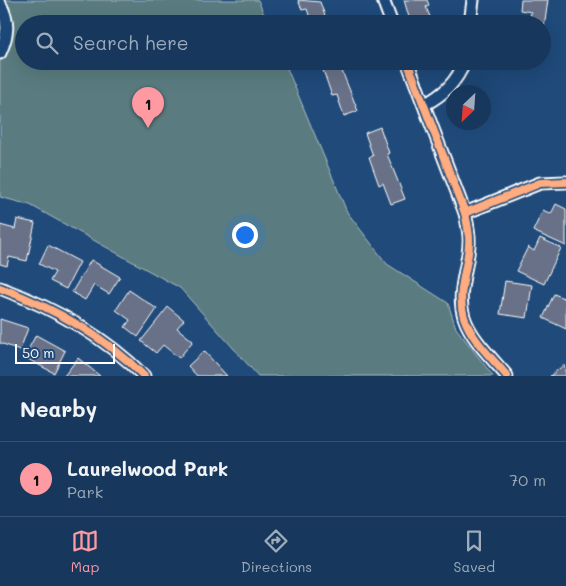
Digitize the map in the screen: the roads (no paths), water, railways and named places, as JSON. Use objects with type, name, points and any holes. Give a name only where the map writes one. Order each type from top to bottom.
[{"type":"street","points":[[383,0],[389,15]]},
{"type":"street","points":[[472,15],[474,0]]},
{"type":"street","points":[[0,4],[8,24],[6,38],[0,53]]},
{"type":"street","points":[[410,70],[465,213],[470,243],[461,293],[464,316],[480,344],[507,376]]},
{"type":"street","points":[[424,105],[451,87],[460,70]]},
{"type":"street","points":[[465,213],[540,183],[566,182]]},
{"type":"street","points":[[0,288],[42,304],[70,319],[111,347],[144,376]]},
{"type":"place","name":"Laurelwood Park","points":[[148,128]]}]
